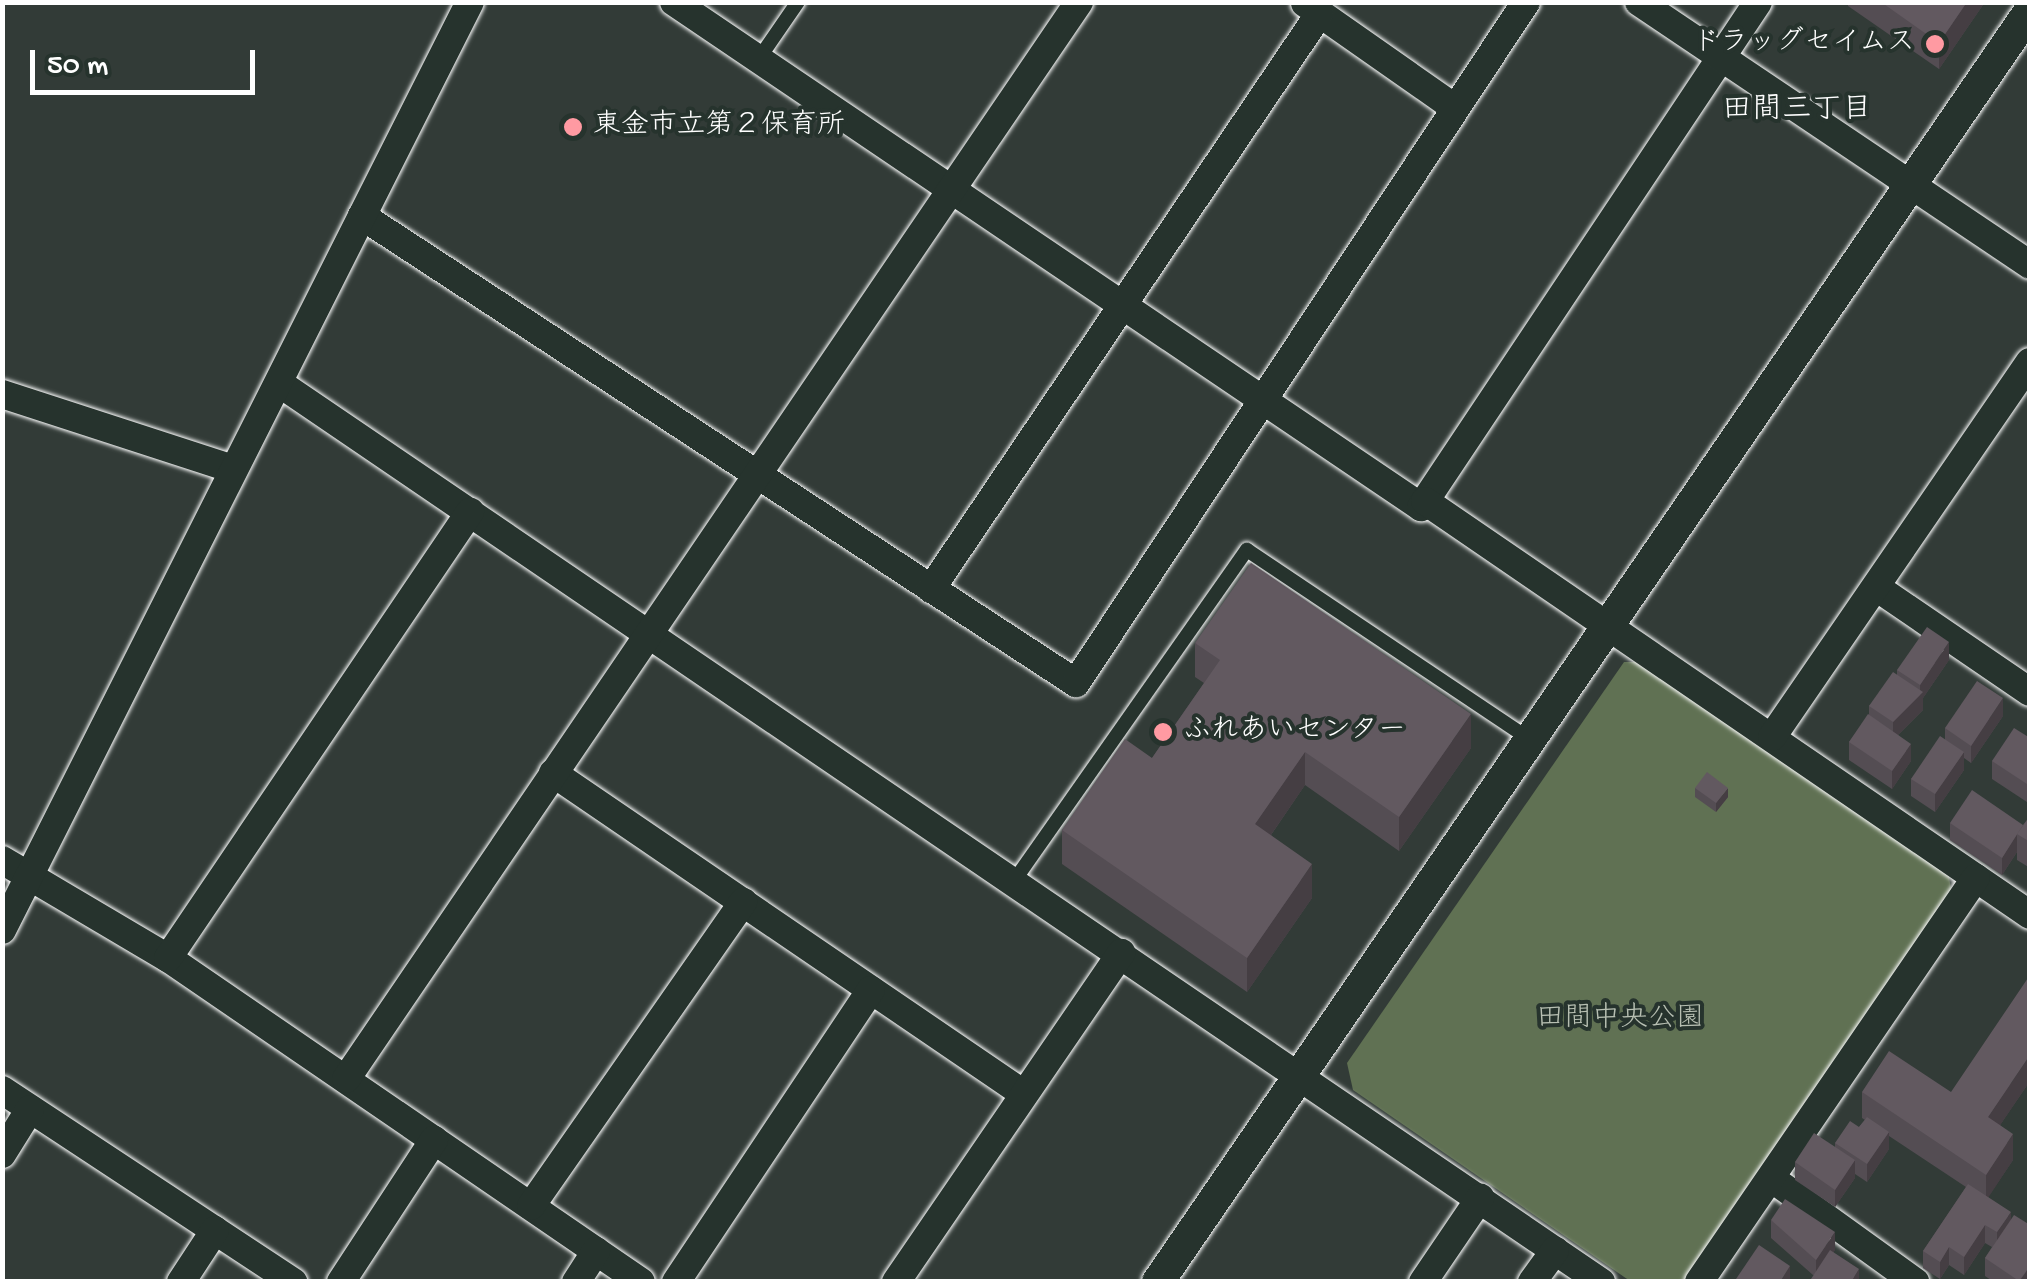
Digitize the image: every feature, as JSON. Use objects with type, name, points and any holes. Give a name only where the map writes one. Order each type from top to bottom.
[{"type":"street","points":[[2,930],[470,2]]},
{"type":"street","points":[[674,2],[1421,507],[1758,2]]},
{"type":"street","points":[[346,1080],[1079,2]]},
{"type":"street","points":[[362,216],[1076,683],[1526,2]]},
{"type":"street","points":[[1639,2],[2030,265]]},
{"type":"street","points":[[931,589],[1123,308],[1313,8],[1456,108]]},
{"type":"street","points":[[1158,1282],[2030,10]]},
{"type":"street","points":[[1772,737],[2030,362]]},
{"type":"street","points":[[278,383],[1300,1074],[1600,1282]]},
{"type":"street","points":[[2,394],[233,469]]},
{"type":"street","points":[[1425,501],[2030,915]]},
{"type":"street","points":[[168,958],[470,512]]},
{"type":"street","points":[[1876,587],[2030,692]]},
{"type":"street","points":[[553,773],[1024,1094]]},
{"type":"street","points":[[2,860],[168,958],[641,1282]]},
{"type":"street","points":[[1699,1282],[1976,878]]},
{"type":"street","points":[[530,1206],[743,902]]},
{"type":"street","points":[[896,1282],[1121,953]]},
{"type":"street","points":[[676,1282],[871,990]]},
{"type":"street","points":[[2,1090],[294,1282]]},
{"type":"street","points":[[2,1154],[30,1108]]},
{"type":"street","points":[[341,1282],[434,1140]]},
{"type":"street","points":[[1771,1178],[1916,1282]]},
{"type":"street","points":[[1423,1282],[1480,1198]]},
{"type":"street","points":[[181,1282],[216,1230]]},
{"type":"street","points":[[1532,1282],[1555,1250]]},
{"type":"street","points":[[576,1282],[596,1251]]},
{"type":"lane","points":[[760,57],[798,2]]},
{"type":"lane","points":[[1014,881],[1246,550],[1529,739]]},
{"type":"green space","name":"田間中央公園","points":[[1624,662],[1638,662],[1948,869],[1951,890],[1684,1281],[1630,1281],[1353,1090],[1347,1063]]},
{"type":"building","points":[[1881,2],[1967,2],[1939,43]]},
{"type":"building","points":[[1251,563],[1471,714],[1399,817],[1305,752],[1255,824],[1312,864],[1247,958],[1062,830],[1125,739],[1152,758],[1220,660],[1195,643]]},
{"type":"building","points":[[1927,627],[1949,642],[1920,685],[1897,670]]},
{"type":"building","points":[[1893,672],[1923,692],[1893,722],[1869,706]]},
{"type":"building","points":[[1977,681],[2003,698],[1971,746],[1945,728]]},
{"type":"building","points":[[1868,714],[1911,744],[1892,771],[1849,742]]},
{"type":"building","points":[[2014,728],[2030,738],[2030,786],[1992,761]]},
{"type":"building","points":[[1940,736],[1964,752],[1935,794],[1911,779]]},
{"type":"building","points":[[1707,772],[1728,788],[1716,803],[1695,788]]},
{"type":"building","points":[[1972,790],[2023,825],[2002,858],[1950,823]]},
{"type":"building","points":[[2030,816],[2030,842],[2017,834]]},
{"type":"building","points":[[2030,975],[2030,1055],[1988,1117],[2013,1134],[1986,1175],[1862,1092],[1889,1051],[1951,1092]]},
{"type":"building","points":[[1867,1117],[1889,1132],[1867,1164],[1835,1143],[1850,1121],[1859,1127]]},
{"type":"building","points":[[1814,1133],[1855,1160],[1835,1190],[1795,1162]]},
{"type":"building","points":[[1968,1184],[2011,1212],[1997,1232],[1985,1225],[1964,1257],[1949,1247],[1940,1262],[1923,1251]]},
{"type":"building","points":[[1785,1199],[1835,1232],[1816,1260],[1771,1220]]},
{"type":"building","points":[[2014,1215],[2030,1225],[2030,1266],[2019,1281],[1985,1258]]},
{"type":"building","points":[[1759,1245],[1790,1266],[1780,1282],[1736,1279]]},
{"type":"building","points":[[1830,1250],[1859,1269],[1851,1282],[1809,1282]]},
{"type":"place","name":"ドラッグセイムス","points":[[1935,44]]},
{"type":"place","name":"東金市立第２保育所","points":[[573,127]]},
{"type":"place","name":"ふれあいセンター","points":[[1163,732]]},
{"type":"district","name":"田間三丁目","points":[[1797,112]]}]
